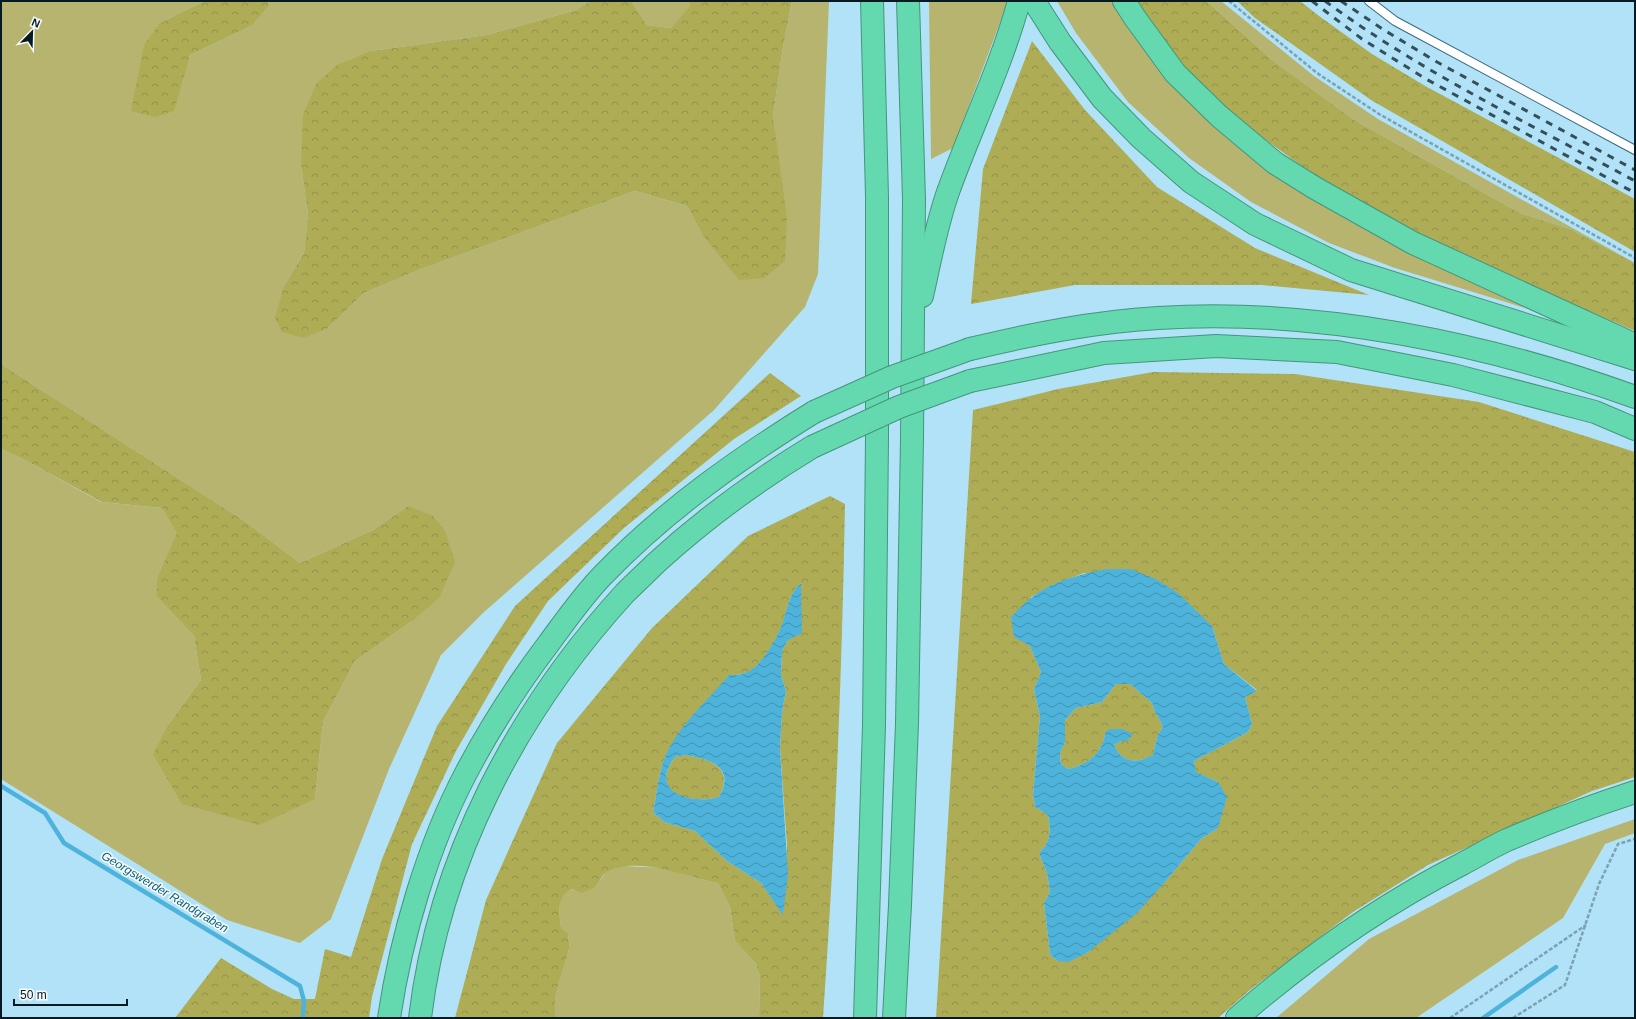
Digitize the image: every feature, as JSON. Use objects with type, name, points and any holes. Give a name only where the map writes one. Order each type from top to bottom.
[{"type":"highway","points":[[865,1018],[865,973],[874,725],[877,438],[877,197],[872,1]]},
{"type":"highway","points":[[894,1018],[907,723],[913,338],[914,199],[908,1]]},
{"type":"highway","points":[[913,338],[937,229],[948,193],[1008,38],[1019,1]]},
{"type":"highway","points":[[1034,1],[1060,42],[1102,98],[1141,138],[1192,182],[1255,224],[1351,270],[1635,359]]},
{"type":"highway","points":[[1124,1],[1175,73],[1219,116],[1274,163],[1315,188],[1413,243],[1635,345]]},
{"type":"highway","points":[[389,1018],[405,942],[418,893],[443,823],[465,774],[525,675],[558,630],[603,575],[658,522],[715,477],[764,442],[814,412],[892,377],[970,349],[1036,334],[1102,323],[1158,318],[1214,316],[1320,322],[1391,331],[1459,345],[1532,364],[1602,385],[1635,397]]},
{"type":"highway","points":[[420,1018],[434,942],[446,900],[468,836],[490,787],[511,747],[550,686],[580,646],[626,592],[679,542],[740,494],[775,469],[812,447],[899,407],[970,381],[1104,353],[1216,346],[1338,352],[1460,377],[1594,412],[1635,429]]},
{"type":"highway","points":[[1237,1018],[1277,983],[1360,922],[1431,879],[1506,841],[1598,804],[1635,792]]},
{"type":"highway","points":[[854,1018],[865,973]]},
{"type":"lane","points":[[1369,1],[1395,21],[1635,150]]},
{"type":"path","points":[[1229,1],[1317,73],[1379,114],[1635,258]]},
{"type":"path","points":[[1513,1018],[1566,986],[1599,884],[1618,844],[1635,839]]},
{"type":"path","points":[[1450,1018],[1586,925]]},
{"type":"shaded area","points":[[1,1],[204,1],[160,23],[184,73],[190,55],[253,25],[269,6],[268,1],[590,1],[576,10],[487,35],[371,51],[301,165],[308,215],[304,253],[284,286],[328,328],[364,293],[421,269],[635,191],[687,206],[702,234],[778,164],[773,116],[782,53],[792,1],[829,1],[818,274],[805,307],[714,410],[484,612],[441,655],[389,769],[331,919],[300,943],[227,920],[1,779],[1,449],[23,459],[101,502],[162,508],[178,533],[157,578],[157,597],[194,636],[201,680],[168,725],[315,799],[323,722],[355,661],[412,621],[408,506],[373,530],[300,563],[246,522],[1,364]]},
{"type":"shaded area","points":[[631,1],[689,1],[691,6],[671,28],[647,25]]},
{"type":"shaded area","points":[[929,1],[1008,1],[953,148],[931,159]]},
{"type":"shaded area","points":[[1057,1],[1115,1],[1215,122],[1571,322],[1395,268],[1329,243],[1251,202],[1189,158],[1128,102],[1076,33]]},
{"type":"shaded area","points":[[1207,1],[1221,1],[1314,76],[1378,119],[1635,263],[1570,229],[1520,213],[1356,121],[1272,60]]},
{"type":"shaded area","points":[[1635,819],[1635,833],[1605,844],[1563,918],[1416,1018],[1276,1018],[1369,939],[1518,860]]},
{"type":"shaded area","points":[[622,866],[663,869],[718,883],[730,907],[735,941],[756,964],[760,977],[759,1018],[556,1018],[555,1000],[569,947],[568,933],[561,927],[559,906],[561,899],[568,891],[596,886],[606,872]]},
{"type":"green space","points":[[204,1],[268,1],[269,6],[253,25],[190,55],[174,111],[155,117],[131,111],[144,45],[160,23]]},
{"type":"green space","points":[[590,1],[631,1],[647,25],[671,28],[690,6],[689,1],[792,1],[782,53],[773,116],[787,218],[785,261],[764,278],[739,280],[702,234],[687,206],[635,191],[421,269],[364,293],[328,328],[304,338],[282,332],[275,318],[284,286],[304,253],[308,215],[301,165],[303,115],[316,84],[337,65],[371,51],[487,35],[576,10]]},
{"type":"green space","points":[[1136,1],[1207,1],[1272,60],[1356,121],[1520,213],[1570,229],[1635,263],[1635,331],[1551,295],[1426,237],[1385,216],[1306,169],[1276,148],[1221,105],[1197,81],[1175,55],[1154,28]]},
{"type":"green space","points":[[1237,1],[1300,1],[1372,54],[1427,87],[1635,199],[1635,252],[1371,100],[1255,18]]},
{"type":"green space","points":[[1032,41],[1085,110],[1157,187],[1255,248],[1369,295],[1262,285],[1075,285],[971,304],[983,169]]},
{"type":"green space","points":[[1,364],[246,522],[300,563],[373,530],[408,506],[433,516],[445,531],[455,562],[439,598],[412,621],[355,661],[323,722],[315,799],[259,825],[182,804],[153,754],[168,725],[201,680],[194,636],[157,597],[157,578],[177,533],[162,508],[102,502],[23,459],[1,449]]},
{"type":"green space","points":[[1153,372],[1295,374],[1479,402],[1635,452],[1635,777],[1592,791],[1428,865],[1353,912],[1250,990],[1218,1018],[936,1018],[973,410],[1058,389]],"holes":[[[1084,573],[1212,626],[1224,664],[1257,690],[1245,697],[1252,724],[1248,732],[1194,761],[1195,772],[1218,782],[1218,828],[1201,839],[1165,882],[1087,953],[1057,961],[1050,954],[1044,903],[1050,892],[1047,873],[1039,853],[1048,841],[1050,832],[1049,821],[1048,815],[1035,807],[1033,794],[1040,717],[1034,689],[1041,672],[1030,646],[1031,597],[1053,585]]]},
{"type":"green space","points":[[770,373],[801,396],[734,439],[624,528],[548,601],[506,664],[456,751],[412,844],[372,997],[369,1018],[175,1018],[221,958],[272,989],[294,999],[315,999],[325,949],[351,957],[382,859],[437,726],[515,606]]},
{"type":"green space","points":[[830,496],[845,504],[837,761],[823,1018],[759,1018],[760,977],[756,964],[735,941],[730,907],[718,883],[647,866],[633,866],[620,867],[607,872],[594,887],[582,893],[573,889],[564,895],[561,900],[559,910],[561,927],[568,933],[569,947],[555,1000],[556,1018],[455,1018],[486,900],[557,743],[652,628],[748,536]],"holes":[[[801,583],[788,640],[782,651],[781,675],[786,691],[782,712],[780,748],[787,846],[783,914],[761,883],[727,861],[695,831],[664,822],[653,812],[660,773],[665,757],[729,675],[745,673],[751,670],[763,658],[774,642],[782,625],[792,595]]]},
{"type":"green space","points":[[1116,684],[1130,684],[1152,703],[1163,726],[1157,737],[1153,755],[1141,760],[1130,760],[1121,755],[1114,745],[1121,741],[1105,733],[1101,746],[1093,757],[1082,764],[1068,769],[1061,764],[1060,753],[1065,742],[1065,720],[1076,708],[1102,702]]},
{"type":"green space","points":[[685,755],[711,762],[722,772],[724,778],[723,787],[719,797],[696,799],[676,794],[669,788],[666,780],[668,769],[675,757]]},
{"type":"water","points":[[1107,569],[1130,569],[1156,579],[1178,593],[1212,626],[1224,664],[1257,691],[1245,697],[1252,724],[1248,732],[1194,761],[1196,772],[1218,782],[1227,797],[1218,828],[1201,839],[1137,913],[1087,953],[1068,962],[1057,961],[1050,954],[1044,903],[1050,892],[1047,873],[1039,853],[1046,845],[1050,826],[1048,815],[1035,807],[1033,794],[1040,717],[1034,689],[1041,672],[1030,646],[1014,637],[1011,617],[1028,600],[1048,587],[1067,579]],"holes":[[[1116,684],[1130,684],[1152,703],[1163,726],[1157,737],[1153,755],[1136,761],[1130,760],[1121,755],[1114,745],[1121,741],[1127,741],[1133,734],[1122,729],[1110,729],[1105,733],[1104,740],[1097,752],[1088,761],[1068,769],[1061,764],[1060,753],[1065,742],[1065,720],[1076,708],[1102,702]]]},
{"type":"water","points":[[801,583],[802,633],[788,640],[782,651],[781,675],[786,691],[782,712],[780,748],[788,875],[783,915],[761,883],[727,861],[695,831],[664,822],[653,812],[659,778],[665,757],[677,735],[729,675],[739,675],[751,670],[763,658],[769,650],[782,625],[790,599]],"holes":[[[685,755],[711,762],[718,766],[722,772],[724,778],[723,787],[719,797],[708,799],[685,797],[676,793],[669,787],[666,779],[668,769],[675,757]]]},
{"type":"waterway","name":"Georgswerder Randgraben","points":[[1,786],[45,813],[64,843],[300,986],[304,1001],[303,1018]]},
{"type":"waterway","points":[[1483,1018],[1556,967]]},
{"type":"railway","points":[[1312,1],[1362,39],[1426,79],[1635,193]]},
{"type":"railway","points":[[1325,1],[1399,51],[1438,74],[1516,118],[1635,181]]},
{"type":"railway","points":[[1341,1],[1384,30],[1437,62],[1635,170]]}]
